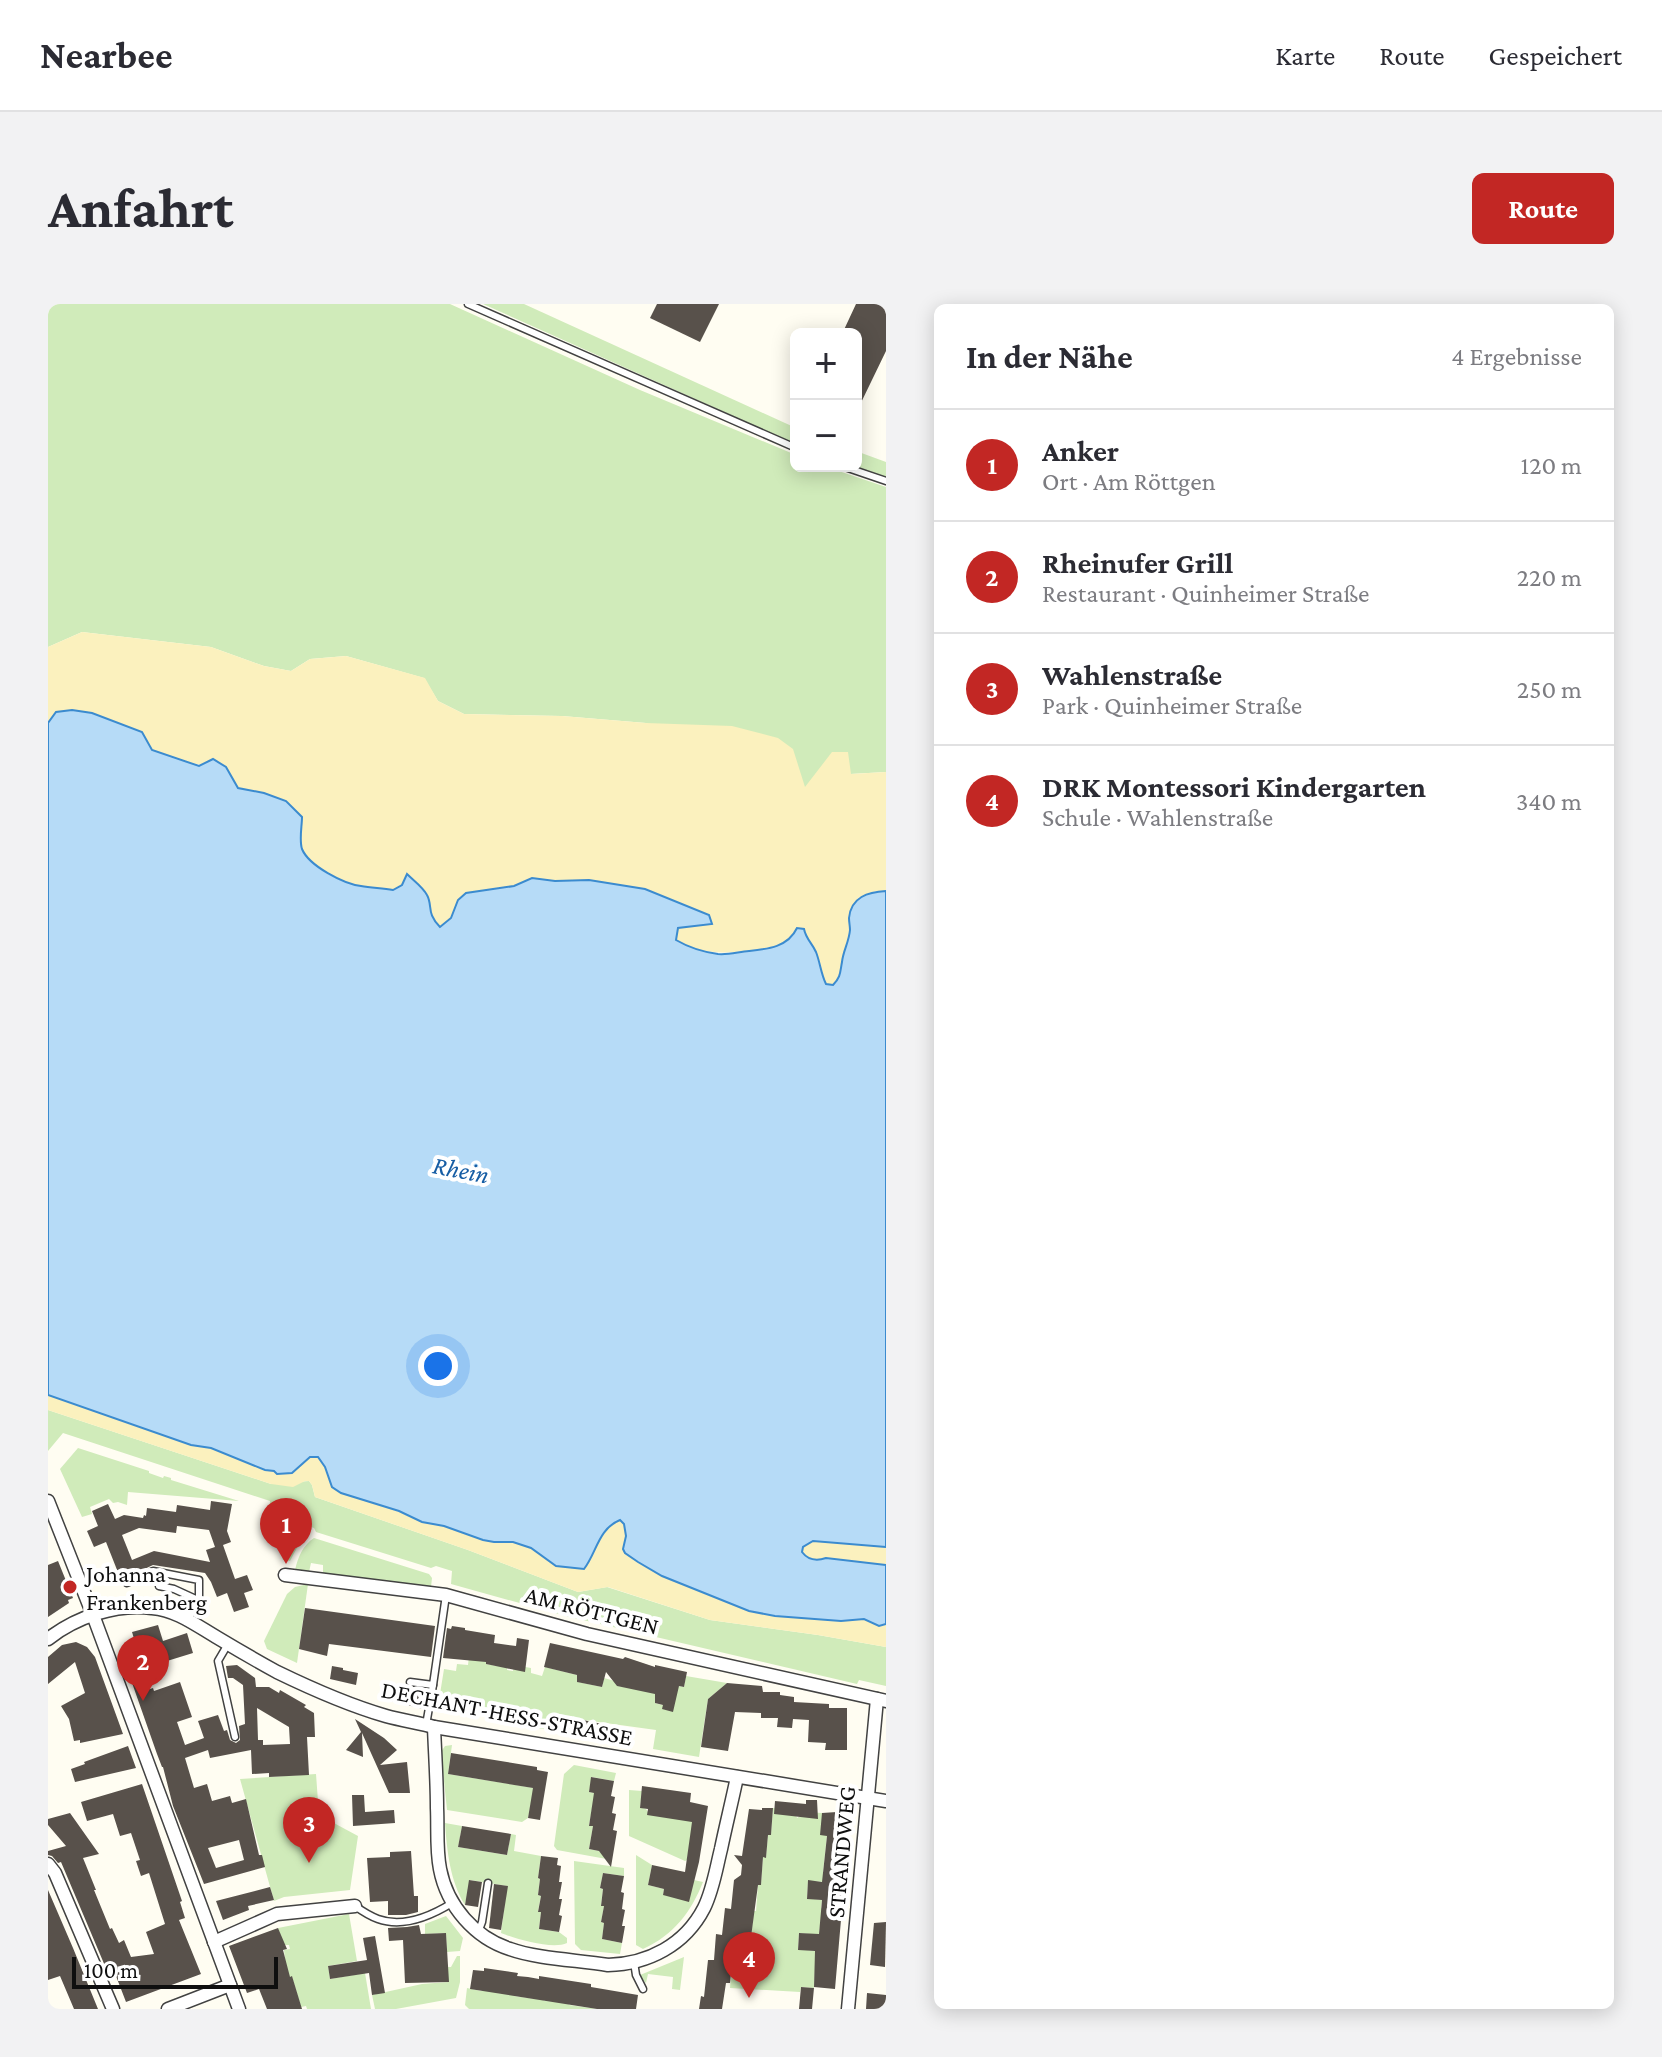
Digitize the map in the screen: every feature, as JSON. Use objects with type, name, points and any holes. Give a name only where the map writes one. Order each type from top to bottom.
[{"type":"street","points":[[48,1501],[239,2009]]},
{"type":"street","name":"AM RÖTTGEN","points":[[285,1575],[446,1595],[587,1634],[881,1700]]},
{"type":"street","name":"DECHANT-HESS-STRASSE","points":[[48,1639],[71,1624],[93,1615],[117,1609],[152,1607],[188,1620],[271,1668],[339,1700],[385,1716],[886,1801]]},
{"type":"street","name":"STRANDWEG","points":[[848,2009],[868,1798],[881,1700]]},
{"type":"street","points":[[430,1726],[440,1869],[444,1886],[452,1903],[478,1932],[500,1945],[521,1952],[608,1965],[634,1962],[661,1952],[681,1938],[704,1907],[737,1777]]},
{"type":"street","points":[[48,1864],[55,1873],[113,2009]]},
{"type":"street","points":[[214,1942],[277,1914],[355,1906]]},
{"type":"street","points":[[168,2009],[230,1985]]},
{"type":"lane","points":[[468,304],[790,445]]},
{"type":"lane","points":[[860,472],[886,481]]},
{"type":"lane","points":[[127,1583],[153,1571],[199,1580],[198,1600],[188,1620]]},
{"type":"lane","points":[[159,1586],[198,1600]]},
{"type":"lane","points":[[430,1726],[446,1595]]},
{"type":"lane","points":[[228,1644],[218,1661],[235,1737]]},
{"type":"lane","points":[[410,1682],[433,1685]]},
{"type":"lane","points":[[478,1932],[488,1883]]},
{"type":"lane","points":[[355,1906],[387,1922],[420,1920],[452,1903]]},
{"type":"lane","points":[[634,1962],[643,1989]]},
{"type":"green space","points":[[48,304],[450,304],[640,390],[790,452],[790,472],[842,472],[886,487],[886,772],[850,774],[805,788],[646,723],[562,716],[464,714],[438,701],[424,678],[346,656],[310,659],[291,671],[264,666],[211,647],[82,632],[48,647]]},
{"type":"green space","points":[[483,304],[524,304],[790,425],[790,441]]},
{"type":"green space","points":[[862,453],[886,462],[886,477],[862,469]]},
{"type":"green space","points":[[48,1410],[271,1484],[309,1481],[315,1497],[578,1592],[607,1587],[710,1620],[886,1647],[886,1686],[859,1680],[857,1684],[566,1616],[451,1584],[452,1571],[436,1566],[431,1568],[316,1532],[314,1528],[269,1513],[270,1501],[63,1433],[48,1451]]},
{"type":"green space","points":[[78,1448],[239,1501],[128,1492],[127,1505],[113,1503],[109,1499],[90,1507],[92,1514],[82,1517],[60,1469]]},
{"type":"green space","points":[[277,1526],[295,1532],[299,1544],[290,1561],[283,1560],[275,1529]]},
{"type":"green space","points":[[314,1538],[429,1574],[431,1587],[323,1574],[323,1565],[311,1563],[309,1572],[295,1570],[302,1552]]},
{"type":"green space","points":[[308,1584],[297,1663],[267,1649],[264,1641],[287,1594],[295,1587]]},
{"type":"green space","points":[[469,1656],[497,1666],[508,1656],[507,1670],[513,1671],[514,1665],[531,1668],[531,1673],[542,1676],[545,1667],[577,1675],[578,1682],[602,1687],[604,1678],[615,1681],[618,1686],[655,1691],[655,1703],[662,1705],[679,1686],[684,1687],[686,1676],[727,1683],[708,1699],[699,1757],[653,1749],[656,1730],[584,1720],[581,1735],[498,1722],[500,1710],[462,1704],[440,1694],[444,1669],[456,1671],[457,1664],[468,1665]]},
{"type":"green space","points":[[452,1745],[448,1774],[534,1788],[528,1818],[522,1822],[447,1810],[441,1752],[445,1746]]},
{"type":"green space","points":[[574,1765],[616,1773],[614,1781],[592,1777],[589,1792],[595,1793],[589,1825],[593,1826],[589,1849],[599,1851],[612,1860],[557,1850],[554,1846],[564,1774]]},
{"type":"green space","points":[[316,1774],[319,1815],[358,1836],[350,1890],[284,1897],[274,1901],[240,1779]]},
{"type":"green space","points":[[629,1790],[642,1791],[640,1807],[648,1812],[696,1804],[687,1860],[629,1836]]},
{"type":"green space","points":[[773,1808],[784,1809],[797,1818],[806,1812],[822,1813],[827,1836],[823,1872],[825,1882],[808,1881],[807,1898],[822,1900],[822,1926],[819,1935],[799,1933],[798,1949],[816,1951],[814,1988],[801,1987],[800,1992],[730,1988],[732,1962],[739,1962],[741,1936],[751,1936],[753,1917],[750,1911],[756,1911]]},
{"type":"green space","points":[[445,1823],[462,1826],[458,1847],[507,1855],[511,1834],[516,1835],[514,1851],[541,1856],[539,1929],[559,1932],[567,1938],[567,1943],[544,1944],[501,1933],[507,1886],[470,1880],[465,1905],[453,1876]]},
{"type":"green space","points":[[636,1855],[652,1865],[648,1885],[664,1889],[663,1895],[694,1880],[703,1882],[680,1922],[664,1937],[643,1949],[636,1945]]},
{"type":"green space","points":[[574,1861],[624,1868],[624,1876],[603,1873],[600,1888],[603,1889],[601,1905],[604,1906],[602,1939],[622,1943],[620,1954],[581,1950],[575,1944]]},
{"type":"green space","points":[[349,1914],[357,1961],[328,1966],[330,1979],[365,1973],[371,2009],[301,2007],[292,1977],[275,1982],[278,1960],[285,1959],[284,1950],[290,1949],[289,1945],[284,1945],[278,1928]]},
{"type":"green space","points":[[446,1916],[463,1938],[460,1951],[447,1952],[446,1933],[425,1934],[425,1924]]},
{"type":"green space","points":[[460,1956],[460,1982],[456,1998],[396,2009],[375,2009],[372,1995],[422,1984],[448,1982],[448,1967]]},
{"type":"green space","points":[[684,1957],[680,1990],[672,1989],[673,1977],[648,1974],[646,1983],[640,1975]]},
{"type":"green space","points":[[467,1988],[598,2009],[469,2009],[465,2005]]},
{"type":"sand","points":[[82,632],[211,647],[264,666],[291,671],[310,659],[346,656],[425,678],[438,701],[464,714],[732,726],[778,738],[793,749],[805,787],[832,752],[848,752],[851,774],[886,772],[886,891],[876,891],[858,898],[849,916],[850,929],[841,975],[834,985],[826,984],[805,937],[794,935],[776,945],[745,951],[701,950],[676,940],[678,928],[711,924],[709,915],[589,880],[532,878],[500,888],[440,927],[431,914],[427,895],[407,875],[402,885],[393,890],[354,885],[319,868],[302,849],[301,817],[286,801],[238,788],[226,767],[188,763],[152,750],[142,732],[57,712],[48,723],[48,647]]},
{"type":"sand","points":[[48,1395],[191,1445],[211,1448],[265,1470],[292,1473],[310,1457],[318,1457],[332,1487],[422,1522],[483,1540],[513,1542],[531,1548],[556,1566],[584,1569],[602,1535],[620,1520],[624,1523],[626,1536],[625,1553],[662,1576],[749,1611],[775,1616],[864,1619],[883,1626],[886,1624],[886,1647],[710,1620],[608,1587],[578,1592],[315,1497],[309,1481],[293,1487],[271,1484],[48,1410]]},
{"type":"sand","points":[[813,1541],[886,1547],[886,1565],[826,1558],[813,1560],[802,1552],[803,1547]]},
{"type":"water","name":"Rhein","points":[[72,710],[92,713],[142,732],[152,750],[199,766],[213,759],[226,767],[238,788],[286,801],[302,817],[302,849],[319,868],[354,885],[393,890],[402,885],[407,874],[425,892],[431,914],[440,927],[451,918],[458,900],[466,893],[514,886],[532,878],[589,880],[645,889],[709,915],[712,924],[678,928],[676,940],[707,952],[726,954],[770,948],[783,943],[797,928],[804,929],[816,952],[826,984],[833,985],[840,974],[853,905],[867,894],[886,891],[886,1547],[813,1541],[803,1547],[802,1552],[813,1559],[886,1565],[886,1624],[879,1626],[864,1619],[841,1621],[749,1611],[662,1576],[625,1553],[626,1536],[620,1520],[602,1535],[584,1569],[556,1566],[531,1548],[513,1542],[483,1540],[341,1493],[332,1487],[318,1457],[310,1457],[292,1473],[277,1474],[211,1448],[191,1445],[48,1395],[48,723],[56,712]]},
{"type":"building","points":[[657,304],[719,304],[700,342],[650,318]]},
{"type":"building","points":[[856,304],[886,304],[886,351],[862,401],[862,328],[845,328]]},
{"type":"building","points":[[211,1501],[232,1504],[227,1531],[231,1542],[223,1545],[235,1579],[247,1575],[253,1590],[244,1593],[249,1607],[234,1612],[227,1593],[217,1597],[205,1573],[153,1565],[121,1580],[106,1542],[94,1547],[87,1531],[98,1526],[92,1511],[108,1504],[115,1519],[124,1515],[143,1518],[147,1508],[176,1512],[177,1505],[210,1510]],"holes":[[[177,1526],[209,1530],[215,1547],[206,1550],[210,1562],[154,1551],[132,1560],[122,1535],[139,1528],[176,1533]]]},
{"type":"building","points":[[58,1561],[73,1598],[48,1617],[48,1565]]},
{"type":"building","points":[[305,1608],[435,1626],[431,1657],[329,1644],[327,1656],[299,1649]]},
{"type":"building","points":[[158,1625],[163,1641],[187,1633],[193,1653],[145,1665],[144,1668],[150,1689],[154,1691],[180,1682],[192,1717],[177,1722],[185,1745],[204,1738],[198,1721],[218,1715],[230,1740],[236,1743],[240,1740],[239,1726],[245,1724],[243,1685],[228,1678],[226,1666],[237,1665],[255,1678],[256,1687],[269,1687],[279,1693],[280,1690],[314,1713],[315,1737],[307,1737],[309,1775],[269,1777],[269,1773],[252,1774],[251,1750],[210,1758],[208,1750],[185,1758],[194,1788],[207,1784],[212,1801],[230,1796],[232,1803],[246,1799],[259,1855],[262,1855],[265,1867],[204,1884],[173,1806],[163,1767],[124,1660],[139,1655],[132,1632]],"holes":[[[257,1708],[289,1727],[290,1744],[263,1745],[263,1740],[258,1740]],[[239,1840],[244,1860],[216,1868],[208,1848]]]},
{"type":"building","points":[[452,1626],[495,1635],[494,1643],[516,1646],[517,1638],[529,1640],[525,1672],[486,1662],[443,1658],[447,1628],[451,1629]]},
{"type":"building","points":[[76,1642],[87,1647],[95,1657],[123,1734],[80,1743],[80,1740],[74,1741],[69,1719],[61,1706],[85,1693],[75,1662],[48,1684],[48,1657],[62,1645]]},
{"type":"building","points":[[550,1643],[687,1672],[684,1687],[679,1686],[673,1712],[655,1703],[655,1694],[617,1686],[606,1672],[602,1687],[577,1682],[577,1675],[544,1667]]},
{"type":"building","points":[[332,1666],[358,1673],[356,1685],[330,1679]]},
{"type":"building","points":[[727,1683],[762,1686],[763,1692],[780,1692],[780,1695],[794,1697],[794,1702],[847,1708],[847,1750],[825,1750],[826,1743],[808,1742],[809,1720],[793,1719],[792,1728],[777,1727],[778,1718],[761,1718],[761,1713],[735,1712],[728,1751],[701,1747],[708,1699]]},
{"type":"building","points":[[382,1685],[425,1694],[423,1709],[380,1698]]},
{"type":"building","points":[[440,1694],[463,1698],[460,1715],[435,1711]]},
{"type":"building","points":[[355,1719],[397,1750],[380,1765],[407,1762],[410,1793],[389,1793],[362,1733],[363,1757],[346,1750],[361,1732]]},
{"type":"building","points":[[583,1720],[626,1729],[623,1743],[581,1734]]},
{"type":"building","points":[[128,1746],[136,1768],[75,1782],[71,1769]]},
{"type":"building","points":[[451,1753],[537,1767],[537,1770],[548,1772],[540,1820],[528,1818],[533,1788],[448,1774]]},
{"type":"building","points":[[591,1777],[614,1781],[611,1796],[615,1797],[612,1813],[616,1814],[613,1830],[617,1831],[611,1867],[599,1851],[589,1849],[594,1793],[589,1792]]},
{"type":"building","points":[[142,1784],[182,1901],[185,1918],[179,1920],[201,1974],[126,2002],[111,1963],[105,1966],[61,1862],[48,1855],[48,1851],[66,1846],[48,1825],[48,1819],[70,1813],[99,1854],[83,1858],[110,1929],[119,1943],[124,1940],[131,1957],[154,1954],[146,1932],[165,1924],[149,1873],[141,1876],[136,1861],[140,1860],[131,1833],[120,1836],[113,1814],[87,1821],[81,1802]]},
{"type":"building","points":[[642,1786],[691,1793],[690,1802],[708,1806],[689,1902],[663,1895],[664,1889],[648,1885],[652,1865],[685,1872],[692,1822],[647,1815],[648,1809],[640,1808]]},
{"type":"building","points":[[352,1795],[364,1795],[365,1812],[394,1810],[395,1823],[353,1826]]},
{"type":"building","points":[[806,1800],[817,1800],[818,1819],[774,1814],[775,1801],[806,1804]]},
{"type":"building","points":[[773,1808],[771,1835],[768,1835],[766,1858],[763,1857],[751,1937],[741,1936],[739,1963],[732,1962],[730,1983],[726,1983],[722,2009],[699,2009],[701,1996],[704,1997],[708,1960],[714,1960],[716,1934],[722,1935],[725,1908],[731,1909],[734,1880],[741,1875],[742,1865],[734,1855],[742,1856],[749,1809]]},
{"type":"building","points":[[837,1812],[837,1815],[850,1816],[835,1989],[814,1987],[815,1951],[798,1950],[799,1933],[819,1934],[822,1900],[807,1899],[808,1880],[822,1882],[827,1836],[820,1835],[822,1813]]},
{"type":"building","points":[[462,1826],[511,1834],[507,1855],[458,1847]]},
{"type":"building","points":[[411,1851],[418,1912],[388,1915],[388,1901],[370,1902],[367,1858],[390,1857],[390,1852]]},
{"type":"building","points":[[541,1856],[558,1858],[557,1865],[561,1866],[559,1915],[562,1916],[559,1932],[539,1929]]},
{"type":"building","points":[[603,1873],[624,1876],[621,1892],[624,1893],[622,1909],[625,1910],[622,1943],[602,1939],[604,1906],[601,1906],[603,1889],[600,1888]]},
{"type":"building","points":[[469,1880],[482,1882],[478,1907],[465,1905]]},
{"type":"building","points":[[494,1884],[508,1886],[501,1930],[489,1928]]},
{"type":"building","points":[[270,1887],[274,1900],[248,1906],[249,1910],[223,1920],[216,1901]]},
{"type":"building","points":[[48,1890],[98,2009],[74,2009],[60,1976],[48,1980]]},
{"type":"building","points":[[886,1922],[885,1967],[870,1965],[874,1923]]},
{"type":"building","points":[[419,1925],[421,1934],[446,1933],[449,1982],[405,1983],[403,1940],[389,1941],[388,1928]]},
{"type":"building","points":[[278,1928],[287,1949],[283,1950],[302,2009],[267,2009],[259,1989],[247,1993],[229,1946]]},
{"type":"building","points":[[375,1936],[385,1993],[372,1995],[369,1973],[330,1979],[328,1966],[367,1960],[363,1938]]},
{"type":"building","points":[[484,1968],[518,1973],[517,1976],[591,1984],[591,1987],[638,1995],[636,2009],[597,2009],[470,1989],[473,1970],[484,1971]]},
{"type":"building","points":[[801,1987],[814,1988],[812,2009],[799,2009]]},
{"type":"building","points":[[867,1993],[886,1995],[886,2007],[866,2009]]},
{"type":"place","name":"Anker","points":[[286,1564]]},
{"type":"place","name":"Johanna Frankenberg","points":[[70,1587]]},
{"type":"place","name":"Rheinufer Grill","points":[[143,1701]]},
{"type":"place","name":"Wahlenstraße","points":[[309,1863]]},
{"type":"place","name":"DRK Montessori Kindergarten","points":[[749,1998]]}]
